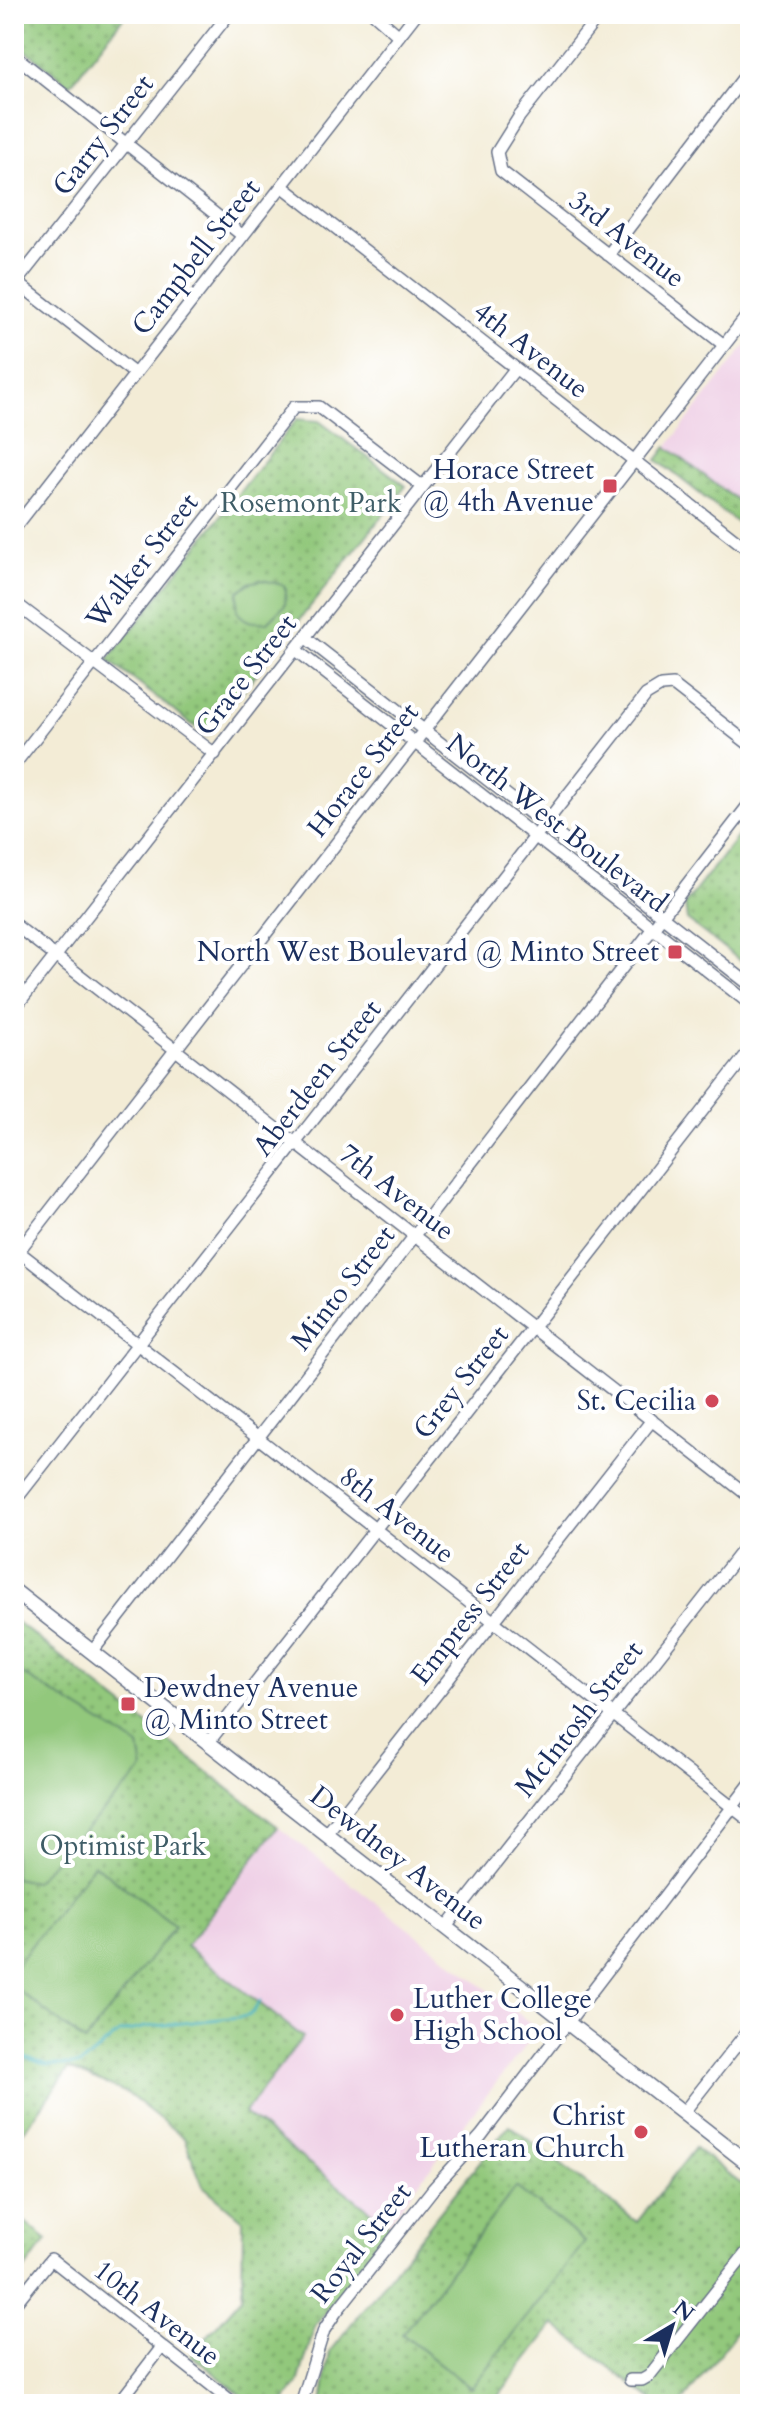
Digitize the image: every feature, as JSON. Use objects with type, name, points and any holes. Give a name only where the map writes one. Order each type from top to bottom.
[{"type":"main road","name":"Dewdney Avenue","points":[[14,1591],[750,2165]]},
{"type":"street","name":"Garry Street","points":[[15,282],[229,14]]},
{"type":"street","points":[[374,14],[399,36]]},
{"type":"street","name":"Campbell Street","points":[[14,529],[416,14]]},
{"type":"street","name":"3rd Avenue","points":[[600,14],[519,117],[497,152],[501,171],[724,345]]},
{"type":"street","points":[[14,55],[243,236]]},
{"type":"street","points":[[608,255],[750,69]]},
{"type":"street","name":"4th Avenue","points":[[282,186],[750,551]]},
{"type":"street","points":[[15,282],[135,374]]},
{"type":"street","name":"Horace Street","points":[[16,1252],[750,312]]},
{"type":"street","name":"Grace Street","points":[[14,1009],[515,369]]},
{"type":"street","name":"Walker Street","points":[[14,765],[294,407],[319,407],[422,486]]},
{"type":"street","points":[[14,602],[215,754]]},
{"type":"street","name":"North West Boulevard","points":[[306,638],[750,985]]},
{"type":"street","name":"North West Boulevard","points":[[296,650],[750,1004]]},
{"type":"street","name":"Aberdeen Street","points":[[14,1502],[646,695],[661,686],[673,685],[750,745]]},
{"type":"street","name":"Minto Street","points":[[92,1652],[750,803]]},
{"type":"street","name":"7th Avenue","points":[[14,924],[750,1497]]},
{"type":"street","name":"Grey Street","points":[[208,1743],[750,1050]]},
{"type":"street","name":"8th Avenue","points":[[16,1252],[140,1345],[750,1821]]},
{"type":"street","name":"Empress Street","points":[[326,1835],[652,1420]]},
{"type":"street","name":"McIntosh Street","points":[[445,1928],[750,1540]]},
{"type":"street","name":"Royal Street","points":[[301,2404],[324,2330],[330,2321],[433,2189],[481,2136],[750,1784]]},
{"type":"street","points":[[683,2113],[750,2028]]},
{"type":"street","points":[[630,2380],[642,2380],[649,2376],[750,2248]]},
{"type":"street","name":"10th Avenue","points":[[14,2305],[51,2259],[235,2404]]},
{"type":"street","points":[[118,2404],[162,2347]]},
{"type":"shaded area","points":[[750,340],[750,497],[743,506],[667,447]]},
{"type":"shaded area","name":"Luther College High School","points":[[278,1827],[538,2029],[387,2224],[244,2113],[186,1946]]},
{"type":"green space","points":[[14,14],[126,14],[70,85],[14,41]]},
{"type":"green space","name":"Rosemont Park","points":[[297,419],[319,421],[406,486],[207,736],[108,660]]},
{"type":"green space","points":[[667,447],[743,505],[750,497],[750,533],[657,460]]},
{"type":"green space","points":[[262,580],[283,585],[286,590],[285,605],[268,622],[250,621],[237,611],[238,592],[249,583]]},
{"type":"green space","points":[[750,821],[750,968],[687,920],[685,904]]},
{"type":"green space","name":"Optimist Park","points":[[14,1620],[278,1827],[186,1946],[303,2037],[244,2113],[390,2226],[315,2326],[298,2383],[283,2404],[253,2404],[191,2355],[242,2297],[243,2220],[203,2186],[184,2138],[127,2093],[69,2069],[14,2144]]},
{"type":"green space","points":[[14,1669],[139,1746],[143,1770],[34,1882],[14,1878]]},
{"type":"green space","points":[[94,1864],[175,1926],[85,2042],[14,1987],[14,1968]]},
{"type":"green space","points":[[509,2125],[637,2222],[695,2148],[750,2191],[750,2314],[681,2404],[657,2404],[554,2324],[492,2404],[322,2404],[330,2351]]},
{"type":"green space","points":[[516,2187],[585,2242],[471,2388],[402,2334]]},
{"type":"green space","points":[[14,2213],[47,2240],[14,2284]]},
{"type":"waterway","points":[[14,2053],[47,2065],[80,2065],[119,2033],[146,2027],[248,2016],[260,2001]]},
{"type":"place","name":"Horace Street @ 4th Avenue","points":[[610,486]]},
{"type":"place","name":"North West Boulevard @ Minto Street","points":[[675,952]]},
{"type":"place","name":"St. Cecilia","points":[[712,1401]]},
{"type":"place","name":"Dewdney Avenue @ Minto Street","points":[[128,1704]]},
{"type":"place","name":"Luther College High School","points":[[397,2015]]},
{"type":"place","name":"Christ Lutheran Church","points":[[641,2132]]}]
